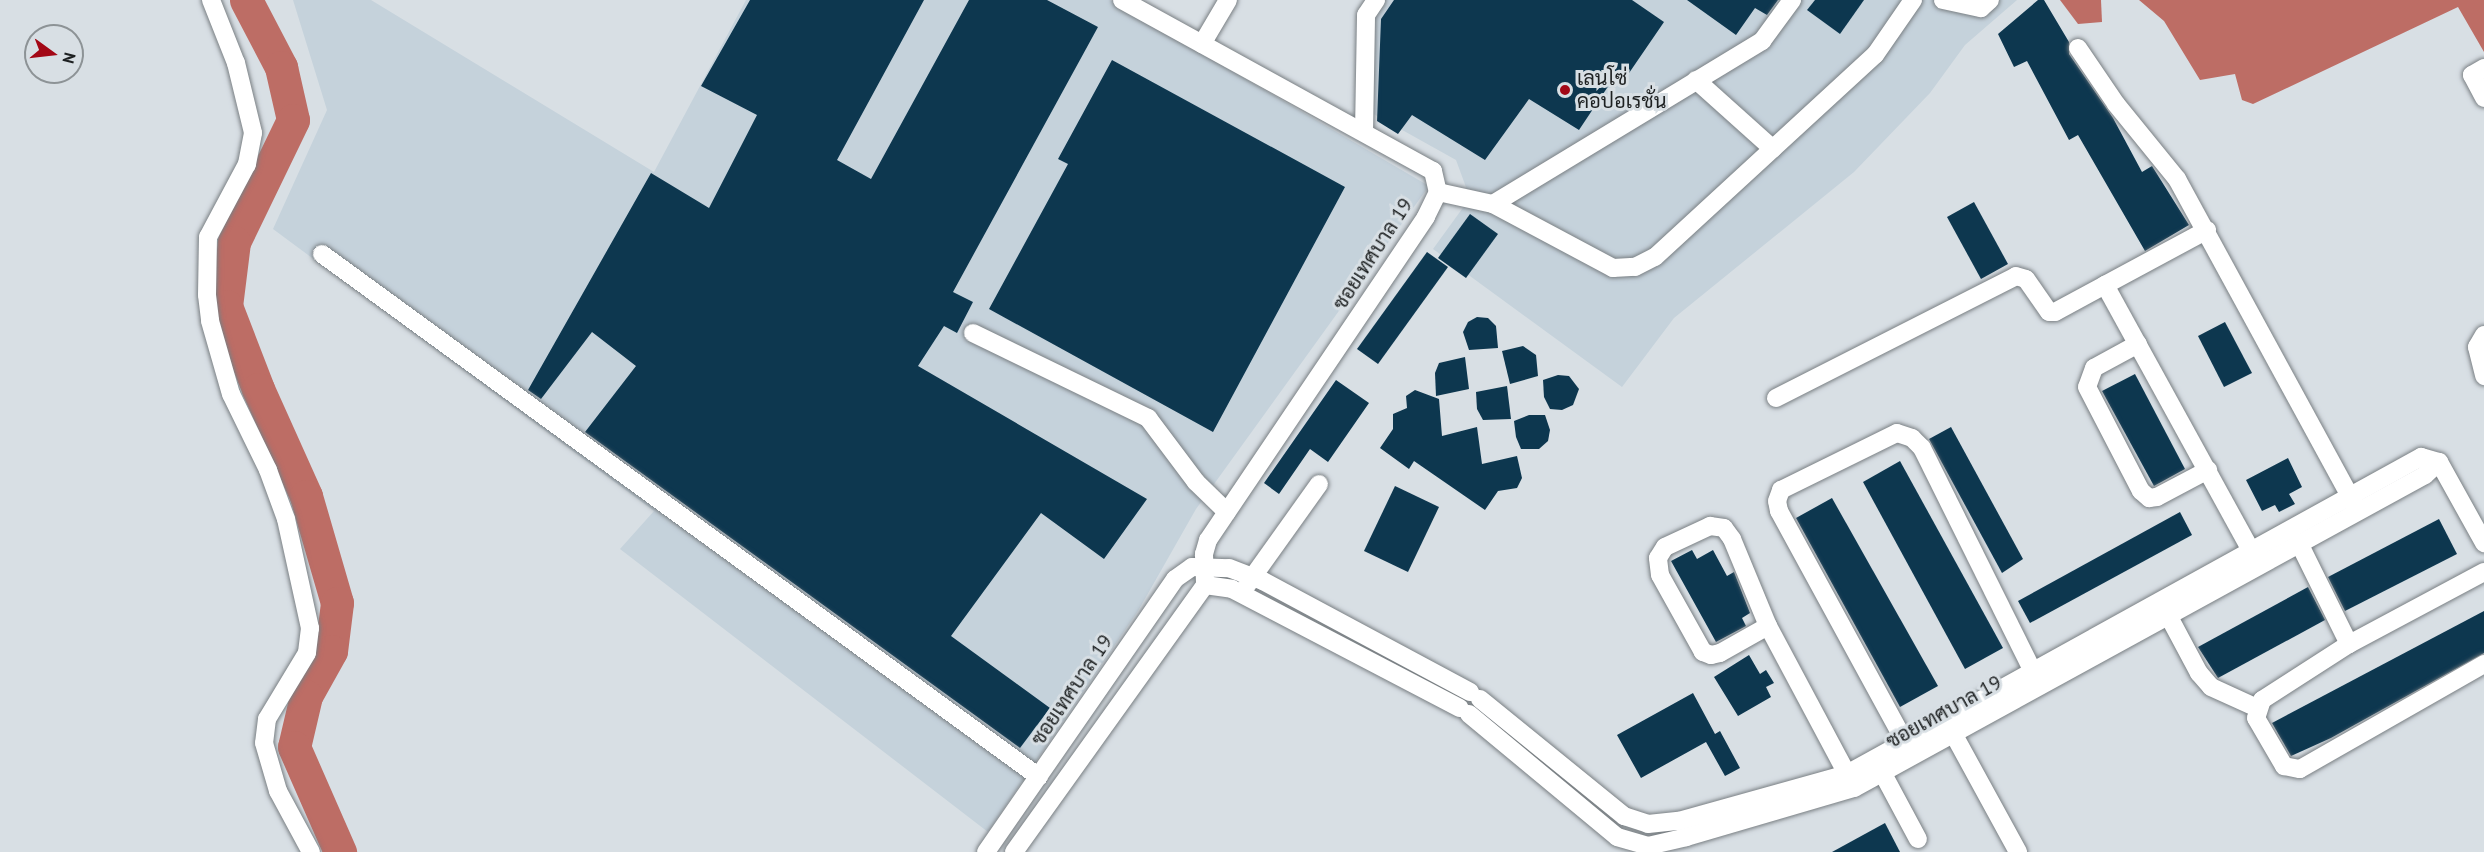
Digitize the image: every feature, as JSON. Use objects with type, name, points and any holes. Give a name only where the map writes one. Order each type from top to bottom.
[{"type":"street","points":[[211,0],[236,63],[253,133],[247,164],[208,237],[207,295],[210,321],[231,394],[268,470],[286,519],[309,628],[307,653],[267,719],[264,743],[278,791],[311,852]]},
{"type":"street","name":"ซอยเทศบาล 19","points":[[1122,0],[1433,171],[1438,192],[1426,217],[1208,540],[1204,566],[1205,585],[1243,595],[1464,711],[1599,824],[1635,845],[1648,846],[1727,816],[1882,772],[2033,672],[2256,558],[2354,504]]},
{"type":"street","points":[[1202,44],[1228,0]]},
{"type":"street","points":[[1364,132],[1366,15],[1376,0]]},
{"type":"street","points":[[1493,204],[1762,40],[1792,0]]},
{"type":"street","points":[[1438,192],[1493,204],[1612,268],[1635,267],[1655,257],[1875,56],[1913,0]]},
{"type":"street","points":[[1943,0],[1981,8],[1990,0]]},
{"type":"street","points":[[2078,48],[2116,104],[2177,179],[2207,230],[2354,504]]},
{"type":"street","points":[[2484,68],[2472,75],[2484,98]]},
{"type":"street","points":[[1696,80],[1773,149]]},
{"type":"street","points":[[1776,398],[2016,276],[2026,279],[2049,312],[2105,285],[2207,230]]},
{"type":"street","points":[[322,254],[1039,777]]},
{"type":"street","points":[[2105,285],[2256,558]]},
{"type":"street","points":[[973,333],[1148,418],[1196,482],[1227,512]]},
{"type":"street","points":[[2484,336],[2476,347],[2484,376]]},
{"type":"street","points":[[2138,344],[2094,368],[2086,387],[2141,491],[2149,498],[2157,497],[2208,470]]},
{"type":"street","points":[[1905,742],[1779,512],[1777,501],[1781,490],[1897,433],[1912,438],[1922,448],[2033,672]]},
{"type":"street","name":"ซอยเทศบาล 19","points":[[1851,781],[1905,742],[1949,727],[2168,615],[2256,558],[2299,543],[2421,458],[2439,462],[2484,543]]},
{"type":"street","points":[[1243,595],[1252,576],[1319,484]]},
{"type":"street","points":[[1768,626],[1720,653],[1711,656],[1703,652],[1660,575],[1658,558],[1665,547],[1710,526],[1724,528],[1732,539],[1768,626],[1851,781]]},
{"type":"street","points":[[2299,543],[2349,644]]},
{"type":"street","name":"ซอยเทศบาล 19","points":[[986,852],[1175,579],[1192,567],[1204,566],[1252,576],[1475,695],[1624,816],[1648,824],[1727,816]]},
{"type":"street","points":[[2484,572],[2349,644],[2262,700],[2257,708],[2256,718],[2284,766],[2300,769],[2484,664]]},
{"type":"street","points":[[1014,852],[1205,585]]},
{"type":"street","points":[[2168,615],[2199,674],[2211,687],[2257,708]]},
{"type":"street","points":[[1949,727],[2018,852]]},
{"type":"street","points":[[1882,772],[1918,839]]},
{"type":"shaded area","points":[[293,0],[371,0],[654,172],[746,0],[1110,0],[1429,186],[1196,509],[1138,611],[988,832],[620,549],[654,511],[273,229],[327,110]]},
{"type":"shaded area","points":[[1382,0],[2017,0],[1965,45],[1930,93],[1854,172],[1674,318],[1622,387],[1433,249],[1470,198],[1456,160],[1370,112],[1375,10]]},
{"type":"shaded area","points":[[2060,0],[2101,0],[2102,22],[2078,24]]},
{"type":"shaded area","points":[[2139,0],[2484,0],[2484,52],[2458,7],[2253,104],[2242,100],[2235,74],[2200,80],[2164,21]]},
{"type":"building","points":[[750,0],[924,0],[837,160],[871,179],[969,0],[1047,0],[1098,27],[953,292],[973,302],[957,333],[944,326],[918,366],[1147,499],[1104,559],[1041,513],[951,636],[1050,708],[1020,748],[585,432],[636,366],[592,332],[541,399],[528,390],[651,173],[709,208],[757,115],[701,86]]},
{"type":"building","points":[[1394,0],[1632,0],[1664,22],[1627,76],[1619,70],[1579,130],[1529,99],[1485,160],[1412,115],[1398,134],[1377,121],[1381,19]]},
{"type":"building","points":[[1687,0],[1778,0],[1767,15],[1755,8],[1736,35]]},
{"type":"building","points":[[1815,0],[1864,0],[1840,34],[1807,10]]},
{"type":"building","points":[[2038,0],[2044,0],[2069,42],[2069,54],[2113,118],[2142,172],[2152,166],[2189,225],[2145,251],[2078,135],[2069,140],[2027,61],[2014,67],[1998,34]]},
{"type":"building","points":[[1112,60],[1345,187],[1213,432],[989,309],[1068,164],[1058,159]]},
{"type":"building","points":[[1974,202],[2008,264],[1981,279],[1947,217]]},
{"type":"building","points":[[1470,214],[1498,234],[1466,278],[1438,258]]},
{"type":"building","points":[[1427,252],[1448,267],[1378,364],[1357,349]]},
{"type":"building","points":[[1477,317],[1488,318],[1496,326],[1498,348],[1469,350],[1463,332],[1468,322]]},
{"type":"building","points":[[2225,322],[2252,373],[2224,387],[2198,336]]},
{"type":"building","points":[[1523,346],[1536,355],[1538,376],[1510,384],[1502,351]]},
{"type":"building","points":[[1465,357],[1469,389],[1436,396],[1435,373],[1439,363]]},
{"type":"building","points":[[2135,374],[2185,469],[2154,486],[2102,391]]},
{"type":"building","points":[[1558,375],[1569,376],[1579,389],[1573,405],[1562,410],[1550,409],[1544,397],[1543,380]]},
{"type":"building","points":[[1336,380],[1369,403],[1328,462],[1310,449],[1279,494],[1264,483]]},
{"type":"building","points":[[1507,386],[1511,419],[1483,420],[1477,409],[1476,392]]},
{"type":"building","points":[[1415,390],[1439,399],[1442,436],[1477,427],[1482,464],[1517,456],[1522,478],[1517,488],[1498,491],[1485,510],[1414,461],[1409,469],[1380,448],[1393,429],[1393,414],[1407,408],[1406,396]]},
{"type":"building","points":[[1529,415],[1545,415],[1550,430],[1548,441],[1539,449],[1521,449],[1516,437],[1514,421]]},
{"type":"building","points":[[1951,427],[2023,559],[2002,573],[1929,439]]},
{"type":"building","points":[[2288,458],[2302,487],[2289,494],[2295,504],[2279,512],[2275,505],[2262,511],[2246,480]]},
{"type":"building","points":[[1900,461],[2003,648],[1965,669],[1863,482]]},
{"type":"building","points":[[1395,486],[1439,507],[1408,572],[1364,551]]},
{"type":"building","points":[[1832,498],[1938,686],[1900,707],[1796,518]]},
{"type":"building","points":[[2180,512],[2192,535],[2030,623],[2018,601]]},
{"type":"building","points":[[2439,519],[2457,554],[2345,611],[2328,577]]},
{"type":"building","points":[[1692,550],[1697,559],[1713,550],[1727,576],[1734,572],[1750,613],[1742,618],[1746,626],[1716,642],[1671,561]]},
{"type":"building","points":[[2308,587],[2325,620],[2218,678],[2198,647]]},
{"type":"building","points":[[2484,611],[2484,653],[2331,738],[2291,756],[2272,723]]},
{"type":"building","points":[[1749,655],[1760,674],[1766,670],[1774,683],[1766,687],[1771,697],[1738,716],[1714,677]]},
{"type":"building","points":[[1693,693],[1715,734],[1720,731],[1740,768],[1725,776],[1706,742],[1641,778],[1617,735]]},
{"type":"building","points":[[1885,823],[1900,852],[1832,852]]},
{"type":"waterway","points":[[246,0],[281,67],[293,120],[234,242],[226,306],[258,389],[306,496],[337,603],[331,651],[306,696],[294,747],[340,852]]},
{"type":"place","name":"เลนโซ่ คอปอเรชั่น","points":[[1565,90]]}]
